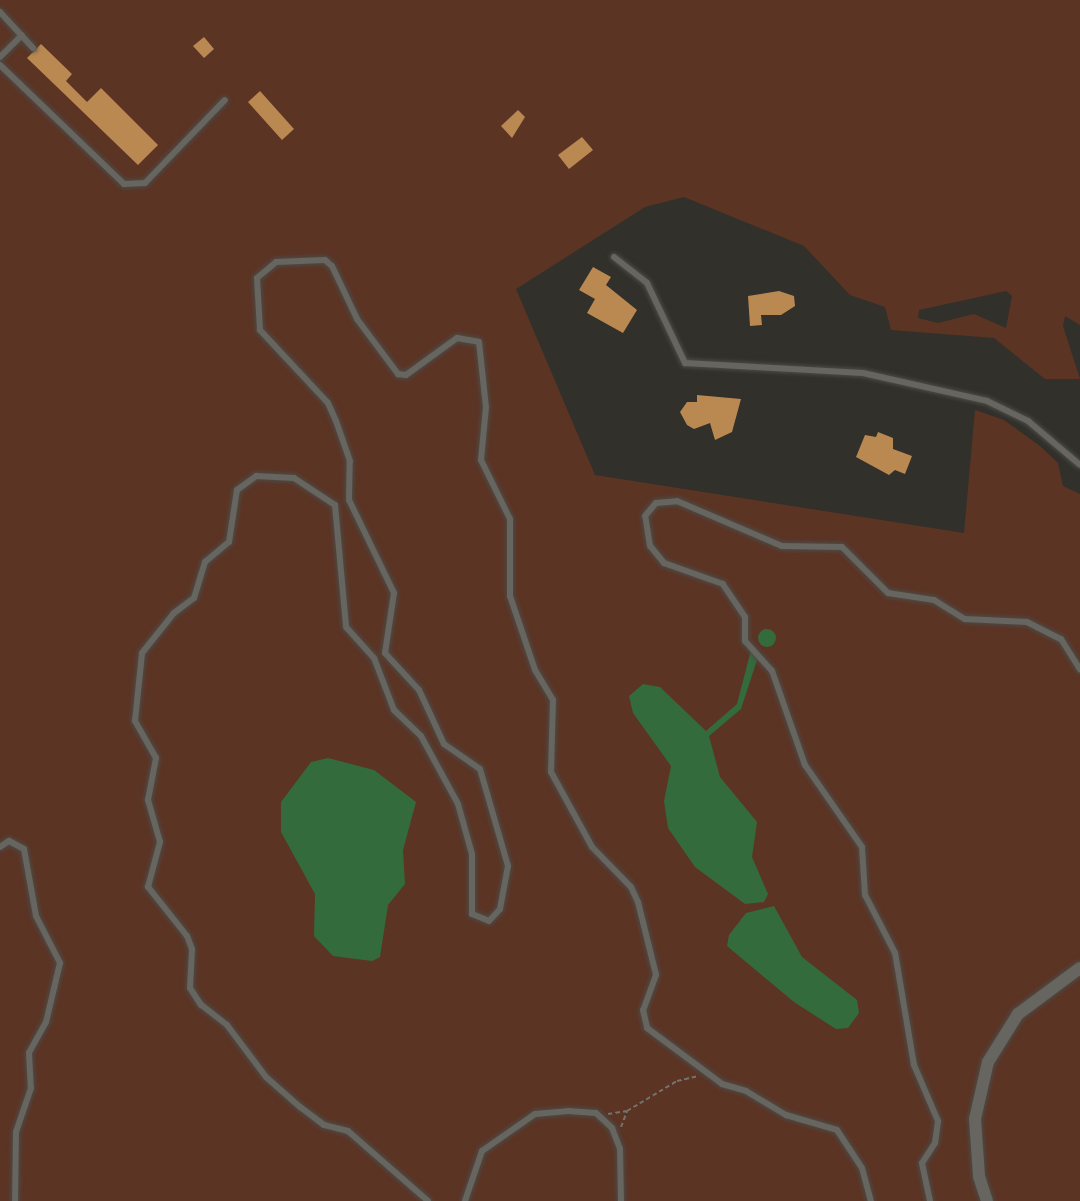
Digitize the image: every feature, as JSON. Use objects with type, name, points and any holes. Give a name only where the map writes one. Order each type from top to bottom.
[{"type":"street","points":[[987,1201],[979,1176],[975,1119],[988,1062],[1018,1014],[1080,968]]},
{"type":"lane","points":[[0,12],[33,48]]},
{"type":"lane","points":[[0,57],[22,35]]},
{"type":"lane","points":[[0,65],[124,184],[145,183],[225,100]]},
{"type":"lane","points":[[614,257],[647,283],[685,363],[863,373],[987,401],[1028,421],[1080,465]]},
{"type":"lane","points":[[428,1201],[348,1131],[316,1120],[300,1107],[195,997],[192,949],[148,886],[160,842],[148,800],[156,758],[135,721],[141,659],[174,613],[195,598],[205,562],[229,542],[231,504],[247,480],[294,478],[335,505],[346,627],[374,658],[394,710],[421,736],[458,804],[472,854],[471,902],[476,919],[489,921],[496,916],[508,866],[480,769],[444,744],[419,690],[385,652],[394,593],[349,500],[350,461],[328,403],[260,330],[257,279],[276,262],[325,260],[332,266],[357,320],[398,374],[406,375],[457,338],[479,342],[486,407],[481,460],[510,519],[510,596],[535,670],[553,700],[554,784],[592,847],[631,887],[638,902],[656,975],[643,1010],[647,1028],[706,1076],[786,1115],[837,1130],[862,1168],[871,1201]]},
{"type":"lane","points":[[930,1201],[922,1163],[935,1143],[938,1121],[915,1065],[895,953],[865,895],[862,847],[805,765],[772,671],[745,640],[745,617],[723,584],[664,563],[650,546],[645,516],[656,503],[677,501],[782,546],[842,547],[888,593],[934,600],[965,619],[1027,622],[1061,639],[1080,669]]},
{"type":"lane","points":[[0,847],[9,841],[24,849],[36,916],[60,963],[46,1022],[29,1053],[31,1088],[16,1132],[15,1201]]},
{"type":"lane","points":[[465,1201],[482,1151],[520,1122],[551,1111],[596,1113],[619,1142],[621,1201]]},
{"type":"path","points":[[596,1113],[627,1111],[677,1081],[706,1076]]},
{"type":"path","points":[[619,1142],[627,1111]]},
{"type":"shaded area","points":[[0,0],[1080,0],[1080,325],[1065,316],[1063,326],[1080,379],[1045,379],[994,338],[891,330],[885,307],[850,295],[804,246],[684,197],[645,207],[516,289],[595,475],[964,533],[975,410],[1004,420],[1040,446],[1058,463],[1063,486],[1080,494],[1080,1201],[0,1201]],"holes":[[[1006,291],[1012,296],[1006,328],[974,314],[938,323],[918,318],[919,310]]]},
{"type":"shaded area","points":[[767,629],[773,632],[776,638],[773,644],[767,647],[761,644],[758,638],[761,632]]},
{"type":"shaded area","points":[[751,650],[758,657],[741,709],[709,736],[720,777],[757,822],[752,857],[768,894],[764,902],[745,904],[695,867],[668,828],[664,801],[671,766],[633,713],[629,696],[643,684],[660,687],[706,731],[737,704]]},
{"type":"shaded area","points":[[328,758],[374,770],[416,802],[403,850],[405,884],[388,905],[380,957],[372,961],[333,956],[314,936],[315,894],[281,832],[281,802],[311,762]]},
{"type":"shaded area","points":[[774,906],[802,957],[857,1000],[859,1013],[848,1028],[836,1029],[794,1002],[727,946],[729,935],[746,913]]},
{"type":"building","points":[[204,37],[214,49],[204,58],[193,46]]},
{"type":"building","points":[[41,44],[72,74],[66,81],[87,102],[101,88],[158,145],[138,165],[27,58]]},
{"type":"building","points":[[260,91],[294,129],[282,140],[248,102]]},
{"type":"building","points":[[518,110],[525,117],[512,138],[501,126]]},
{"type":"building","points":[[582,137],[593,150],[569,169],[558,155]]},
{"type":"building","points":[[593,267],[611,277],[606,285],[637,310],[623,333],[587,313],[595,299],[579,290]]},
{"type":"building","points":[[779,291],[794,296],[795,306],[781,315],[761,315],[762,325],[750,326],[748,296]]},
{"type":"building","points":[[697,395],[741,399],[732,432],[715,440],[710,423],[694,429],[687,425],[680,412],[687,402],[697,402]]},
{"type":"building","points":[[878,432],[893,438],[893,449],[912,456],[905,474],[895,470],[889,475],[856,457],[865,435],[876,437]]}]
